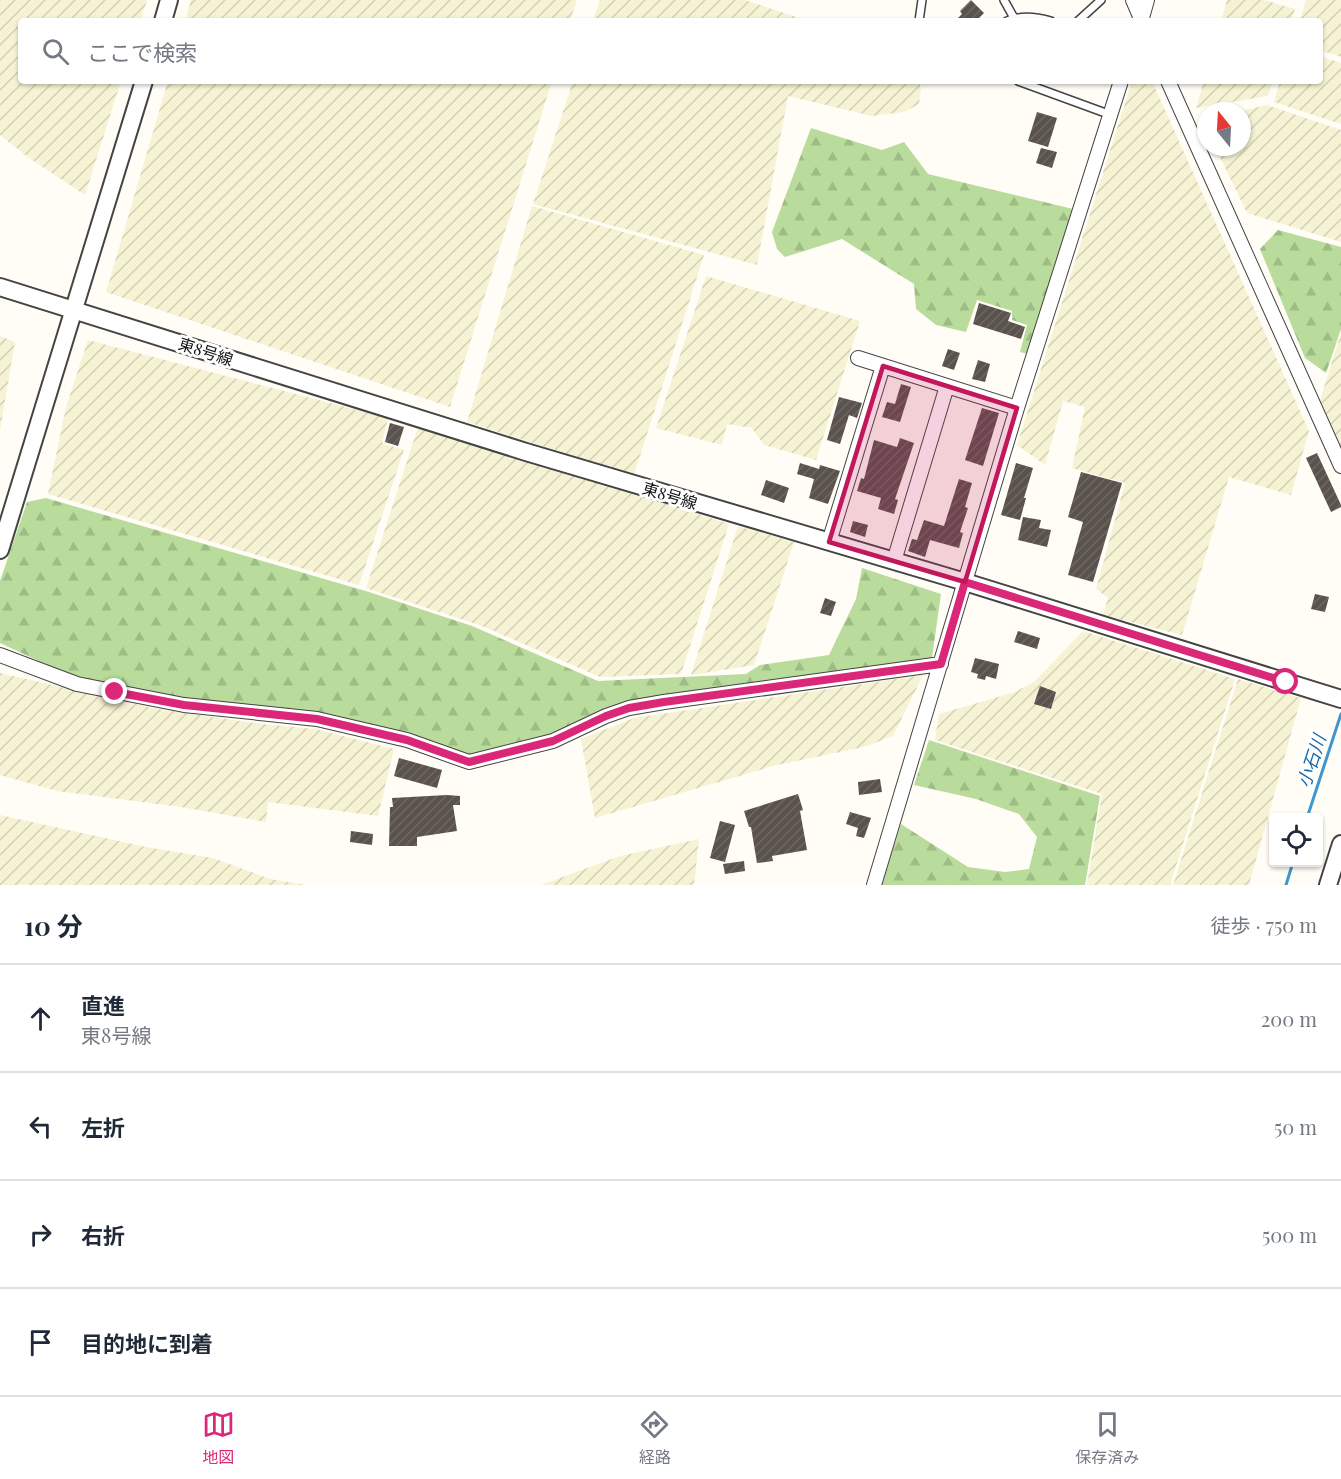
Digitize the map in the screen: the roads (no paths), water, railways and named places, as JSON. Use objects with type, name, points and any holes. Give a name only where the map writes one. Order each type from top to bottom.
[{"type":"street","points":[[164,18],[169,0]]},
{"type":"street","points":[[1133,0],[1140,18]]},
{"type":"street","points":[[1142,18],[1147,0]]},
{"type":"street","points":[[0,550],[143,84]]},
{"type":"street","points":[[874,885],[1017,408],[1121,84]]},
{"type":"street","points":[[1169,84],[1341,466]]},
{"type":"street","name":"東8号線","points":[[0,287],[526,452],[965,582],[1341,699]]},
{"type":"street","points":[[858,358],[1017,408]]},
{"type":"street","points":[[829,542],[883,366]]},
{"type":"street","points":[[894,561],[947,386]]},
{"type":"street","points":[[0,655],[77,684],[184,705],[317,719],[407,740],[469,762],[553,741],[606,716],[629,708],[941,664]]},
{"type":"street","points":[[1328,885],[1341,844]]},
{"type":"lane","points":[[919,18],[922,0]]},
{"type":"lane","points":[[1004,0],[1009,18]]},
{"type":"lane","points":[[1081,18],[1101,0]]},
{"type":"lane","points":[[1026,84],[1110,115]]},
{"type":"waterway","name":"小石川","points":[[1309,813],[1341,714]]},
{"type":"waterway","name":"小石川","points":[[1286,885],[1291,867]]}]
